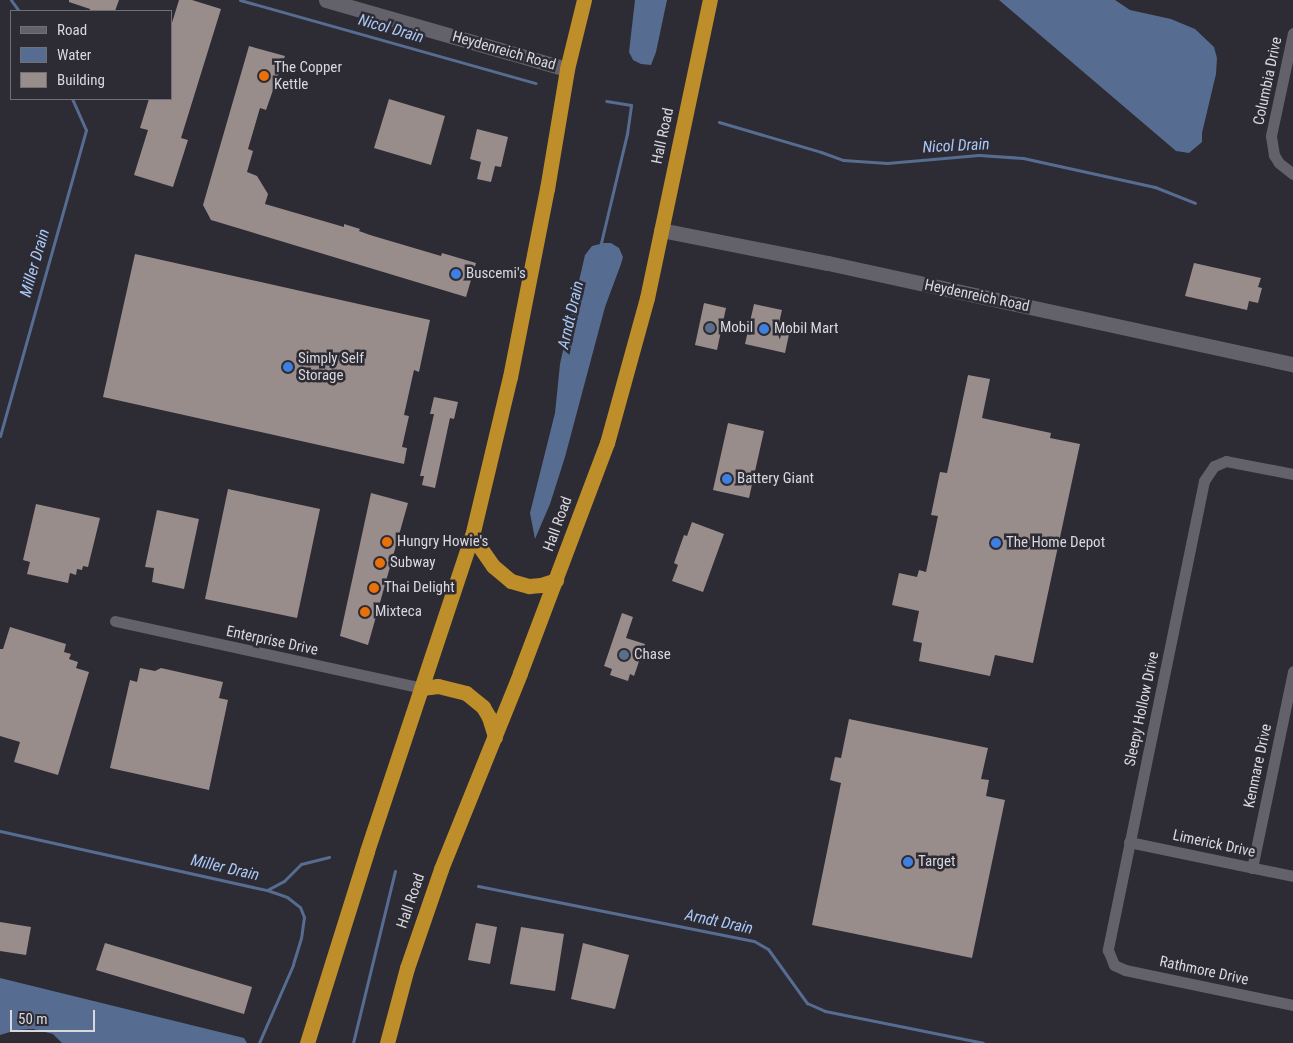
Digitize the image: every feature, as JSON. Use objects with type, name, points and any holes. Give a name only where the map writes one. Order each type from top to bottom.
[{"type":"highway","points":[[307,1043],[364,860],[472,536],[512,367],[547,189],[567,69],[584,0]]},
{"type":"highway","name":"Hall Road","points":[[387,1043],[407,968],[441,869],[556,580],[617,408],[647,298],[710,0]]},
{"type":"highway","points":[[472,536],[493,566],[511,581],[529,586],[542,585],[556,580]]},
{"type":"highway","points":[[422,688],[438,686],[466,693],[482,707],[489,717],[495,737]]},
{"type":"street","name":"Heydenreich Road","points":[[326,0],[567,69]]},
{"type":"street","name":"Columbia Drive","points":[[1293,33],[1271,136],[1274,155],[1279,163],[1293,174]]},
{"type":"street","name":"Heydenreich Road","points":[[661,230],[828,263],[1293,364]]},
{"type":"street","name":"Sleepy Hollow Drive","points":[[1111,961],[1108,956],[1108,944],[1204,480],[1214,466],[1226,461],[1293,474]]},
{"type":"street","name":"Enterprise Drive","points":[[115,621],[422,688]]},
{"type":"street","name":"Kenmare Drive","points":[[1252,868],[1293,671]]},
{"type":"street","name":"Limerick Drive","points":[[1129,842],[1293,876]]},
{"type":"street","name":"Rathmore Drive","points":[[1111,961],[1125,970],[1293,1006]]},
{"type":"water","points":[[635,0],[667,0],[656,52],[651,65],[641,64],[633,60],[629,52]]},
{"type":"water","points":[[999,0],[1115,0],[1130,10],[1171,19],[1195,29],[1214,47],[1217,58],[1216,74],[1202,133],[1202,142],[1189,153],[1176,151]]},
{"type":"water","points":[[611,243],[619,248],[623,257],[605,307],[565,457],[550,504],[535,539],[530,513],[555,413],[560,364],[585,255],[592,246]]},
{"type":"water","points":[[0,978],[244,1038],[247,1043],[62,1043],[53,1034],[33,1029],[17,1030],[0,1035]]},
{"type":"building","points":[[69,0],[119,0],[115,10],[90,10],[69,2]]},
{"type":"building","points":[[179,0],[192,0],[221,9],[181,138],[188,140],[173,187],[134,175],[148,130],[140,128],[149,100],[172,100],[172,23]]},
{"type":"building","points":[[249,46],[285,56],[266,110],[260,108],[248,149],[253,151],[247,172],[257,176],[268,194],[265,204],[344,227],[344,224],[360,229],[359,231],[370,235],[441,256],[442,253],[476,263],[466,297],[211,220],[203,205]]},
{"type":"building","points":[[389,99],[445,116],[431,165],[374,148]]},
{"type":"building","points":[[477,129],[508,137],[501,167],[495,166],[491,182],[477,179],[481,162],[470,159]]},
{"type":"building","name":"Simply Self Storage","points":[[135,254],[430,320],[419,372],[414,370],[404,415],[409,416],[402,447],[407,448],[404,464],[103,397]]},
{"type":"building","points":[[1194,263],[1261,278],[1258,287],[1262,288],[1258,303],[1249,301],[1247,310],[1185,296]]},
{"type":"building","points":[[704,303],[726,308],[717,350],[695,345]]},
{"type":"building","points":[[754,304],[782,310],[779,323],[791,325],[785,353],[745,344]]},
{"type":"building","name":"The Home Depot","points":[[968,375],[990,379],[982,418],[1051,433],[1050,438],[1080,444],[1033,663],[995,655],[990,676],[919,661],[922,643],[913,641],[919,611],[892,605],[899,573],[917,577],[919,570],[926,572],[938,516],[931,515],[940,472],[947,473]]},
{"type":"building","points":[[434,397],[458,402],[454,419],[450,418],[435,488],[422,485],[424,476],[420,476],[434,414],[430,414]]},
{"type":"building","points":[[728,423],[764,431],[749,498],[713,490]]},
{"type":"building","points":[[228,489],[320,509],[297,618],[205,599]]},
{"type":"building","points":[[371,493],[408,503],[368,645],[340,636]]},
{"type":"building","points":[[36,504],[100,518],[88,567],[83,566],[82,570],[77,569],[76,575],[70,573],[68,583],[27,574],[30,562],[23,560]]},
{"type":"building","points":[[157,510],[199,519],[184,589],[152,582],[154,568],[145,567]]},
{"type":"building","points":[[692,522],[724,534],[703,592],[672,581],[678,565],[674,563],[684,535],[687,536]]},
{"type":"building","name":"Chase","points":[[622,613],[633,617],[626,638],[645,644],[634,676],[630,674],[628,681],[610,675],[612,669],[604,666]]},
{"type":"building","points":[[10,627],[66,644],[64,652],[71,654],[69,659],[78,662],[76,668],[89,672],[58,775],[14,762],[20,742],[0,736],[0,649],[3,649]]},
{"type":"building","points":[[140,668],[155,671],[161,668],[223,682],[219,698],[228,700],[209,790],[110,768],[130,680],[137,682]]},
{"type":"building","name":"Target","points":[[849,719],[988,748],[981,779],[989,780],[986,796],[1005,800],[972,958],[812,925],[841,783],[830,780],[835,757],[841,758]]},
{"type":"building","points":[[0,922],[31,927],[26,955],[0,951]]},
{"type":"building","points":[[476,923],[497,927],[490,964],[468,960]]},
{"type":"building","points":[[521,927],[564,934],[555,991],[510,984]]},
{"type":"building","points":[[105,943],[252,987],[244,1014],[96,970]]},
{"type":"building","points":[[583,943],[629,955],[615,1009],[571,999]]},
{"type":"waterway","name":"Miller Drain","points":[[11,0],[18,10]]},
{"type":"waterway","name":"Nicol Drain","points":[[240,0],[536,83]]},
{"type":"waterway","name":"Miller Drain","points":[[0,436],[86,130],[72,100]]},
{"type":"waterway","name":"Arndt Drain","points":[[600,247],[627,134],[631,105],[606,101]]},
{"type":"waterway","name":"Nicol Drain","points":[[719,122],[843,160],[887,163],[979,155],[1023,158],[1155,187],[1195,203]]},
{"type":"waterway","name":"Miller Drain","points":[[0,831],[267,890],[287,897],[300,907],[304,917],[301,938],[293,965],[259,1043]]},
{"type":"waterway","name":"Arndt Drain","points":[[267,890],[284,881],[301,864],[329,857]]},
{"type":"waterway","points":[[353,1043],[395,871]]},
{"type":"waterway","name":"Arndt Drain","points":[[478,886],[754,941],[768,949],[807,1003],[825,1011],[983,1043]]},
{"type":"place","name":"The Copper Kettle","points":[[264,76]]},
{"type":"place","name":"Buscemi's","points":[[456,274]]},
{"type":"place","name":"Mobil","points":[[710,328]]},
{"type":"place","name":"Mobil Mart","points":[[764,329]]},
{"type":"place","name":"Simply Self Storage","points":[[288,367]]},
{"type":"place","name":"Battery Giant","points":[[727,479]]},
{"type":"place","name":"Hungry Howie's","points":[[387,542]]},
{"type":"place","name":"The Home Depot","points":[[996,543]]},
{"type":"place","name":"Subway","points":[[380,563]]},
{"type":"place","name":"Thai Delight","points":[[374,588]]},
{"type":"place","name":"Mixteca","points":[[365,612]]},
{"type":"place","name":"Chase","points":[[624,655]]},
{"type":"place","name":"Target","points":[[908,862]]}]
